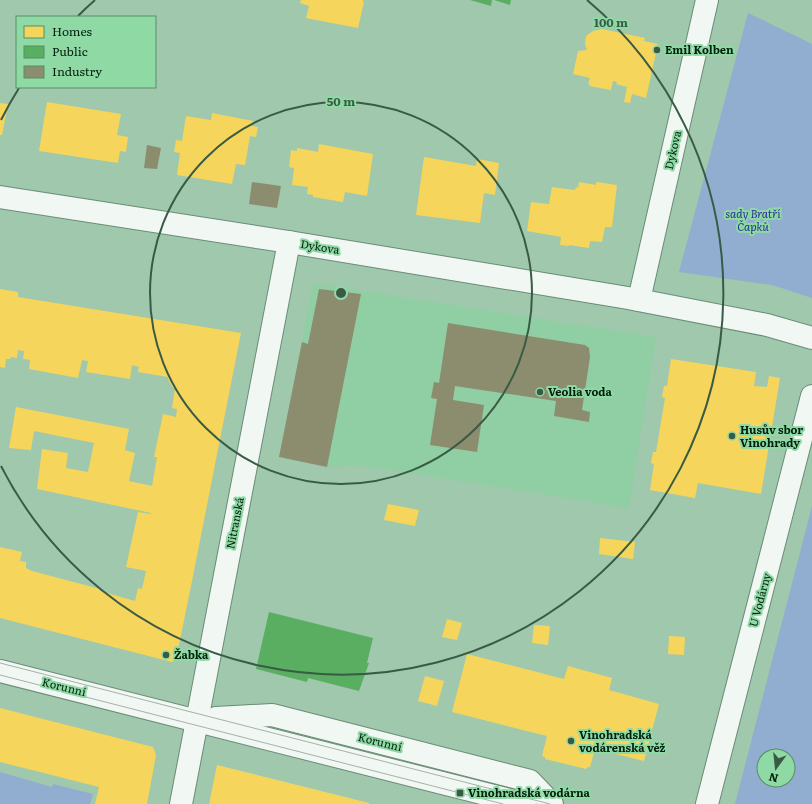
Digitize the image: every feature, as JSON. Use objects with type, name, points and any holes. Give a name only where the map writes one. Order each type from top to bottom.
[{"type":"street","name":"Dykova","points":[[639,300],[707,0]]},
{"type":"street","name":"Dykova","points":[[0,197],[289,242],[639,300],[767,325],[812,338]]},
{"type":"street","name":"Nitranská","points":[[180,804],[289,242]]},
{"type":"street","name":"U Vodárny","points":[[707,804],[736,686],[760,603],[812,396]]},
{"type":"street","name":"Korunní","points":[[0,671],[526,804]]},
{"type":"street","name":"Korunní","points":[[197,720],[272,715],[530,781],[552,804]]},
{"type":"shaded area","points":[[313,283],[656,337],[629,508],[359,465],[327,467],[279,457]]},
{"type":"green space","name":"sady Bratří Čapků","points":[[748,13],[812,44],[812,298],[772,285],[679,272]]},
{"type":"green space","points":[[812,506],[812,804],[735,804]]},
{"type":"green space","points":[[0,772],[52,787],[53,784],[93,794],[90,804],[0,804]]},
{"type":"building: Homes","points":[[301,0],[363,0],[364,2],[358,28],[306,18],[309,6],[300,3]]},
{"type":"building: Homes","points":[[602,29],[645,38],[644,41],[658,44],[646,98],[632,94],[630,103],[624,102],[627,87],[616,84],[617,82],[613,81],[611,90],[589,86],[590,84],[588,84],[590,78],[573,74],[578,51],[587,50],[585,44],[586,36],[593,31]]},
{"type":"building: Homes","points":[[47,102],[121,114],[117,135],[128,137],[126,152],[120,151],[118,163],[39,151]]},
{"type":"building: Homes","points":[[0,103],[8,104],[2,135],[0,135]]},
{"type":"building: Homes","points":[[212,113],[253,121],[252,126],[258,127],[256,137],[250,136],[245,165],[236,164],[232,184],[177,175],[180,153],[174,152],[176,140],[182,141],[186,116],[211,120]]},
{"type":"building: Homes","points":[[319,144],[373,154],[367,196],[345,192],[343,202],[313,197],[313,195],[307,194],[308,187],[292,185],[294,168],[289,167],[291,150],[297,151],[297,148],[318,152]]},
{"type":"building: Homes","points":[[424,157],[476,166],[477,159],[499,163],[495,195],[484,193],[480,223],[416,215]]},
{"type":"building: Homes","points":[[579,182],[596,185],[596,182],[617,185],[612,227],[605,227],[602,242],[590,241],[589,248],[560,245],[561,237],[527,231],[531,202],[549,204],[552,187],[575,190],[576,187],[578,188]]},
{"type":"building: Homes","points":[[0,289],[18,292],[18,297],[241,333],[176,660],[172,662],[0,618],[0,547],[22,552],[20,561],[26,562],[26,568],[32,571],[100,589],[100,591],[135,601],[138,588],[142,589],[146,571],[126,567],[138,512],[151,514],[37,489],[42,449],[68,453],[66,468],[88,472],[94,443],[34,431],[31,450],[9,448],[16,407],[129,429],[125,450],[135,453],[129,481],[152,486],[157,457],[154,457],[163,414],[176,417],[177,409],[172,408],[175,388],[173,388],[168,377],[138,372],[139,367],[132,365],[130,379],[86,372],[88,361],[82,360],[78,378],[29,369],[30,360],[23,359],[24,351],[18,350],[17,358],[11,357],[10,359],[6,359],[5,368],[0,367]]},
{"type":"building: Homes","points":[[671,359],[756,372],[754,386],[767,387],[769,376],[780,378],[761,494],[698,483],[695,498],[650,490],[654,464],[651,463],[653,452],[656,452],[665,398],[662,397],[664,386],[667,386]]},
{"type":"building: Homes","points":[[388,504],[419,510],[415,526],[384,520]]},
{"type":"building: Homes","points":[[600,538],[635,542],[633,559],[599,554]]},
{"type":"building: Homes","points":[[447,619],[462,623],[457,640],[442,637]]},
{"type":"building: Homes","points":[[534,625],[550,626],[548,645],[532,643]]},
{"type":"building: Homes","points":[[669,636],[685,637],[684,655],[668,654]]},
{"type":"building: Homes","points":[[467,654],[564,679],[568,666],[612,678],[609,690],[659,704],[644,761],[595,749],[590,767],[586,769],[545,759],[545,757],[542,756],[547,736],[452,712]]},
{"type":"building: Homes","points":[[425,676],[444,681],[437,706],[418,701]]},
{"type":"building: Homes","points":[[0,708],[153,747],[156,755],[147,804],[95,804],[99,787],[0,762]]},
{"type":"building: Homes","points":[[217,765],[369,803],[369,804],[209,804]]},
{"type":"building: Public","points":[[470,0],[492,0],[491,6]]},
{"type":"building: Public","points":[[494,0],[511,0],[510,5]]},
{"type":"building: Public","points":[[269,612],[373,638],[367,663],[369,663],[359,691],[308,678],[307,682],[256,669]]},
{"type":"building: Industry","points":[[147,145],[161,148],[157,169],[144,168]]},
{"type":"building: Industry","points":[[252,182],[281,186],[277,208],[249,204]]},
{"type":"building: Industry","points":[[319,289],[361,294],[327,467],[279,457],[302,342],[308,344]]},
{"type":"building: Industry","name":"Veolia voda","points":[[448,323],[585,345],[589,348],[590,357],[582,410],[590,412],[589,422],[554,416],[556,401],[455,386],[453,400],[484,405],[477,452],[430,445],[437,399],[431,398],[434,382],[439,383]]},
{"type":"tram line","points":[[0,663],[550,804]]},
{"type":"tram line","points":[[0,675],[503,804]]},
{"type":"place","name":"Emil Kolben","points":[[657,50]]},
{"type":"place","name":"Veolia voda","points":[[540,392]]},
{"type":"place","name":"Husův sbor Vinohrady","points":[[732,436]]},
{"type":"place","name":"Žabka","points":[[166,655]]},
{"type":"place","name":"Vinohradská vodárenská věž","points":[[571,741]]},
{"type":"place","name":"Vinohradská vodárna","points":[[460,793]]}]
